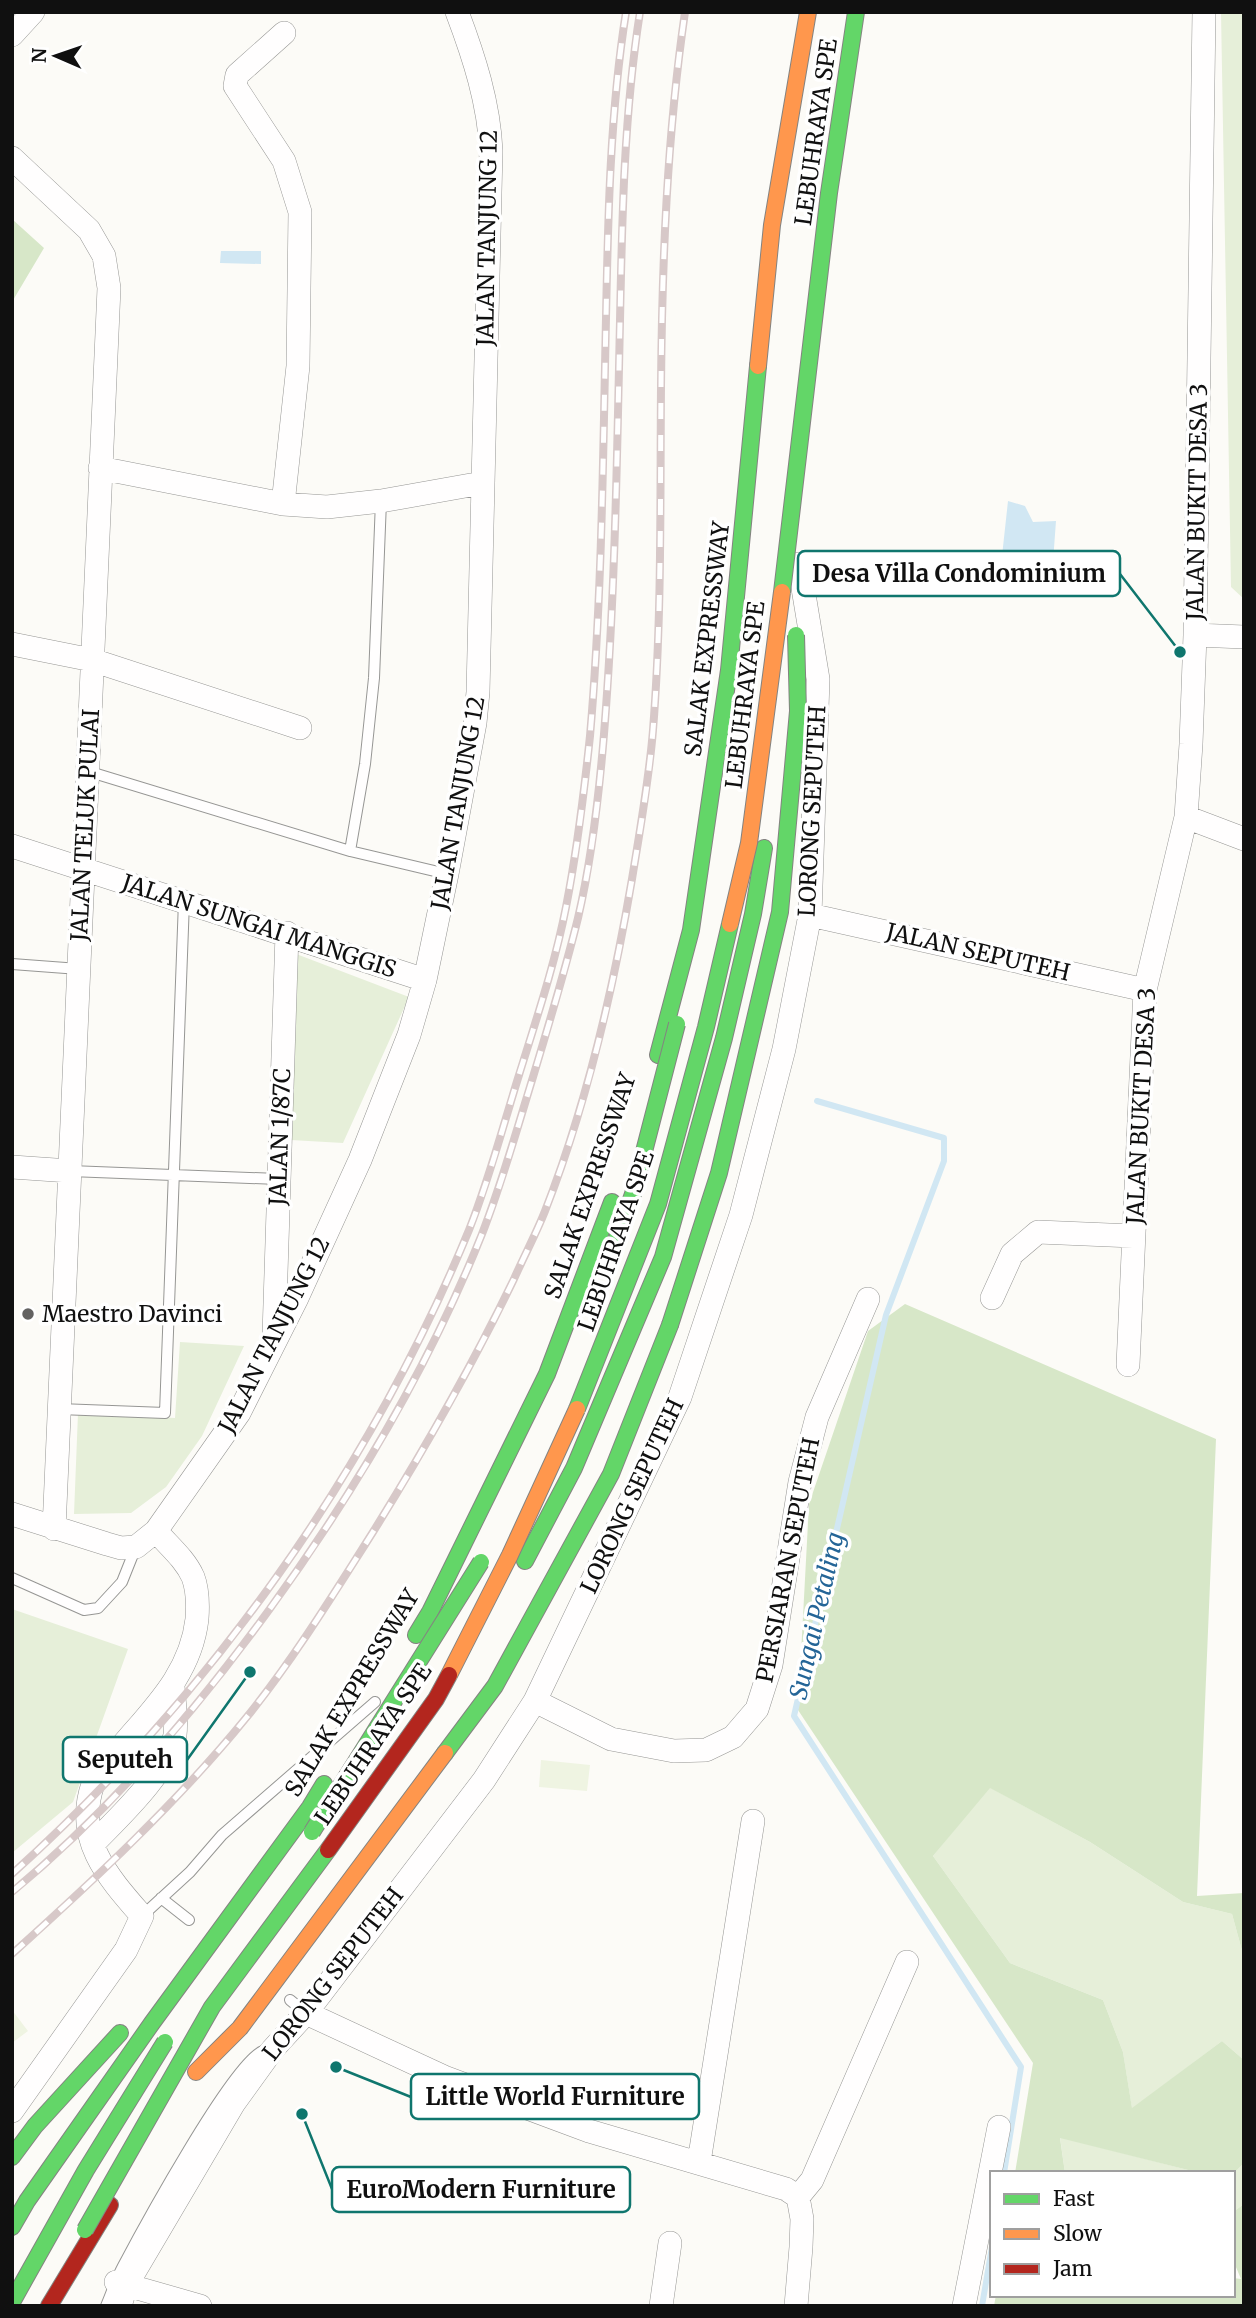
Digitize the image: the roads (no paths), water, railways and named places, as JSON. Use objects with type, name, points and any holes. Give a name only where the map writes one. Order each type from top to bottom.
[{"type":"highway","name":"SALAK EXPRESSWAY","points":[[409,1645],[430,1612],[547,1374],[637,1135],[691,930],[729,670],[772,225],[808,12]]},
{"type":"highway","name":"LEBUHRAYA SPE","points":[[606,1271],[633,1194],[677,1024],[717,837],[742,673],[789,164],[815,12]]},
{"type":"highway","name":"LEBUHRAYA SPE","points":[[48,2306],[85,2230],[212,2007],[331,1847],[436,1699],[510,1555],[590,1381],[658,1204],[706,1027],[746,856],[772,678],[829,193],[856,12]]},
{"type":"highway","points":[[780,737],[799,565],[817,245],[856,12]]},
{"type":"highway","points":[[243,1984],[192,2078],[240,2028],[495,1686],[611,1474],[670,1325],[719,1173],[780,912],[798,711],[792,507]]},
{"type":"highway","points":[[611,1474],[663,1257],[724,1038],[753,914],[769,818]]},
{"type":"highway","points":[[12,2285],[104,2157],[350,1846],[478,1652],[574,1468],[663,1257]]},
{"type":"highway","name":"LEBUHRAYA SPE","points":[[302,1847],[492,1544]]},
{"type":"highway","name":"SALAK EXPRESSWAY","points":[[12,2227],[27,2201],[152,2023],[310,1807],[378,1696]]},
{"type":"highway","points":[[12,2157],[36,2126],[245,1893]]},
{"type":"highway","points":[[12,2302],[53,2224],[109,2129],[176,2025]]},
{"type":"highway","points":[[48,2306],[174,2106]]},
{"type":"highway","points":[[64,2306],[87,2242]]},
{"type":"street","points":[[12,35],[33,12]]},
{"type":"street","name":"JALAN TANJUNG 12","points":[[136,1547],[156,1531],[239,1413],[297,1298],[360,1160],[409,1035],[425,979],[447,874],[475,723],[478,692],[490,125],[485,100],[457,12]]},
{"type":"street","name":"JALAN BUKIT DESA 3","points":[[1128,1365],[1145,990],[1186,817],[1195,635],[1204,12]]},
{"type":"street","points":[[283,504],[298,366],[300,212],[284,162],[235,86],[235,80],[237,75],[284,33]]},
{"type":"street","name":"JALAN TELUK PULAI","points":[[12,158],[89,230],[104,256],[109,288],[54,1529]]},
{"type":"street","points":[[100,468],[283,504],[327,507],[381,501],[482,482]]},
{"type":"street","name":"LORONG SEPUTEH","points":[[121,2291],[234,2103],[298,2007],[484,1780],[535,1701],[680,1397],[741,1215],[784,1049],[810,915],[818,680],[799,565]]},
{"type":"street","points":[[1195,635],[1244,637]]},
{"type":"street","points":[[12,644],[92,660],[300,728]]},
{"type":"street","points":[[1186,817],[1244,839]]},
{"type":"street","name":"JALAN SUNGAI MANGGIS","points":[[12,846],[425,979]]},
{"type":"street","name":"JALAN SEPUTEH","points":[[810,915],[1145,990]]},
{"type":"street","name":"JALAN 1/87C","points":[[274,1342],[287,933]]},
{"type":"street","points":[[12,1167],[70,1171]]},
{"type":"street","points":[[992,1298],[1012,1254],[1038,1232],[1133,1236]]},
{"type":"street","name":"PERSIARAN SEPUTEH","points":[[535,1701],[611,1739],[674,1751],[706,1750],[733,1737],[757,1709],[771,1665],[800,1482],[817,1417],[868,1299]]},
{"type":"street","points":[[12,1514],[121,1548],[136,1547]]},
{"type":"street","points":[[12,2110],[126,1950],[142,1916],[99,1861],[87,1828],[89,1796],[93,1784],[173,1686],[196,1628],[198,1602],[192,1577],[183,1561],[156,1531]]},
{"type":"street","points":[[93,1844],[124,1813],[168,1758],[175,1733],[173,1686]]},
{"type":"street","points":[[699,2162],[753,1821]]},
{"type":"street","points":[[798,2197],[813,2180],[907,1962]]},
{"type":"street","points":[[298,2007],[444,2077],[589,2131],[770,2182],[798,2197]]},
{"type":"street","points":[[990,2171],[999,2127]]},
{"type":"street","points":[[964,2306],[990,2173]]},
{"type":"street","points":[[796,2306],[802,2247],[802,2219],[798,2197]]},
{"type":"street","points":[[661,2306],[670,2243]]},
{"type":"street","points":[[121,2291],[200,2306]]},
{"type":"lane","points":[[350,851],[365,764],[374,678],[381,501]]},
{"type":"lane","points":[[87,771],[350,851],[447,874]]},
{"type":"lane","points":[[60,1409],[165,1413],[184,901]]},
{"type":"lane","points":[[12,964],[79,968]]},
{"type":"lane","points":[[70,1171],[278,1179]]},
{"type":"lane","points":[[12,1578],[84,1610],[98,1608],[122,1582],[136,1547]]},
{"type":"lane","points":[[142,1916],[190,1872],[222,1835],[378,1696]]},
{"type":"lane","points":[[161,1898],[189,1920]]},
{"type":"lane","points":[[106,2306],[121,2291]]},
{"type":"water","points":[[221,251],[261,251],[261,264],[220,263]]},
{"type":"water","points":[[1008,501],[1025,506],[1033,522],[1056,521],[1052,575],[1037,583],[1023,581],[1018,566],[1002,556]]},
{"type":"waterway","name":"Sungai Petaling","points":[[817,1101],[944,1138],[944,1161],[886,1315],[794,1716],[1021,2067],[1004,2171]]},
{"type":"waterway","name":"Sungai Petaling","points":[[982,2306],[990,2259]]},
{"type":"railway","points":[[12,1874],[84,1805],[152,1733],[217,1657],[276,1577],[332,1494],[383,1409],[428,1321],[483,1192],[562,928],[583,800],[600,579],[611,165],[616,88],[626,12]]},
{"type":"railway","points":[[12,1892],[83,1828],[181,1723],[300,1566],[360,1475],[413,1381],[461,1284],[496,1195],[573,938],[587,873],[597,803],[608,683],[613,580],[625,166],[630,89],[640,12]]},
{"type":"railway","points":[[12,1954],[163,1811],[246,1718],[296,1650],[392,1501],[464,1376],[534,1237],[560,1171],[586,1088],[616,963],[638,842],[651,749],[659,601],[664,246],[674,105],[685,12]]},
{"type":"place","name":"Desa Villa Condominium","points":[[1180,652]]},
{"type":"place","name":"Maestro Davinci","points":[[28,1314]]},
{"type":"place","name":"Seputeh","points":[[250,1672]]},
{"type":"place","name":"Little World Furniture","points":[[336,2067]]},
{"type":"place","name":"EuroModern Furniture","points":[[302,2114]]}]
